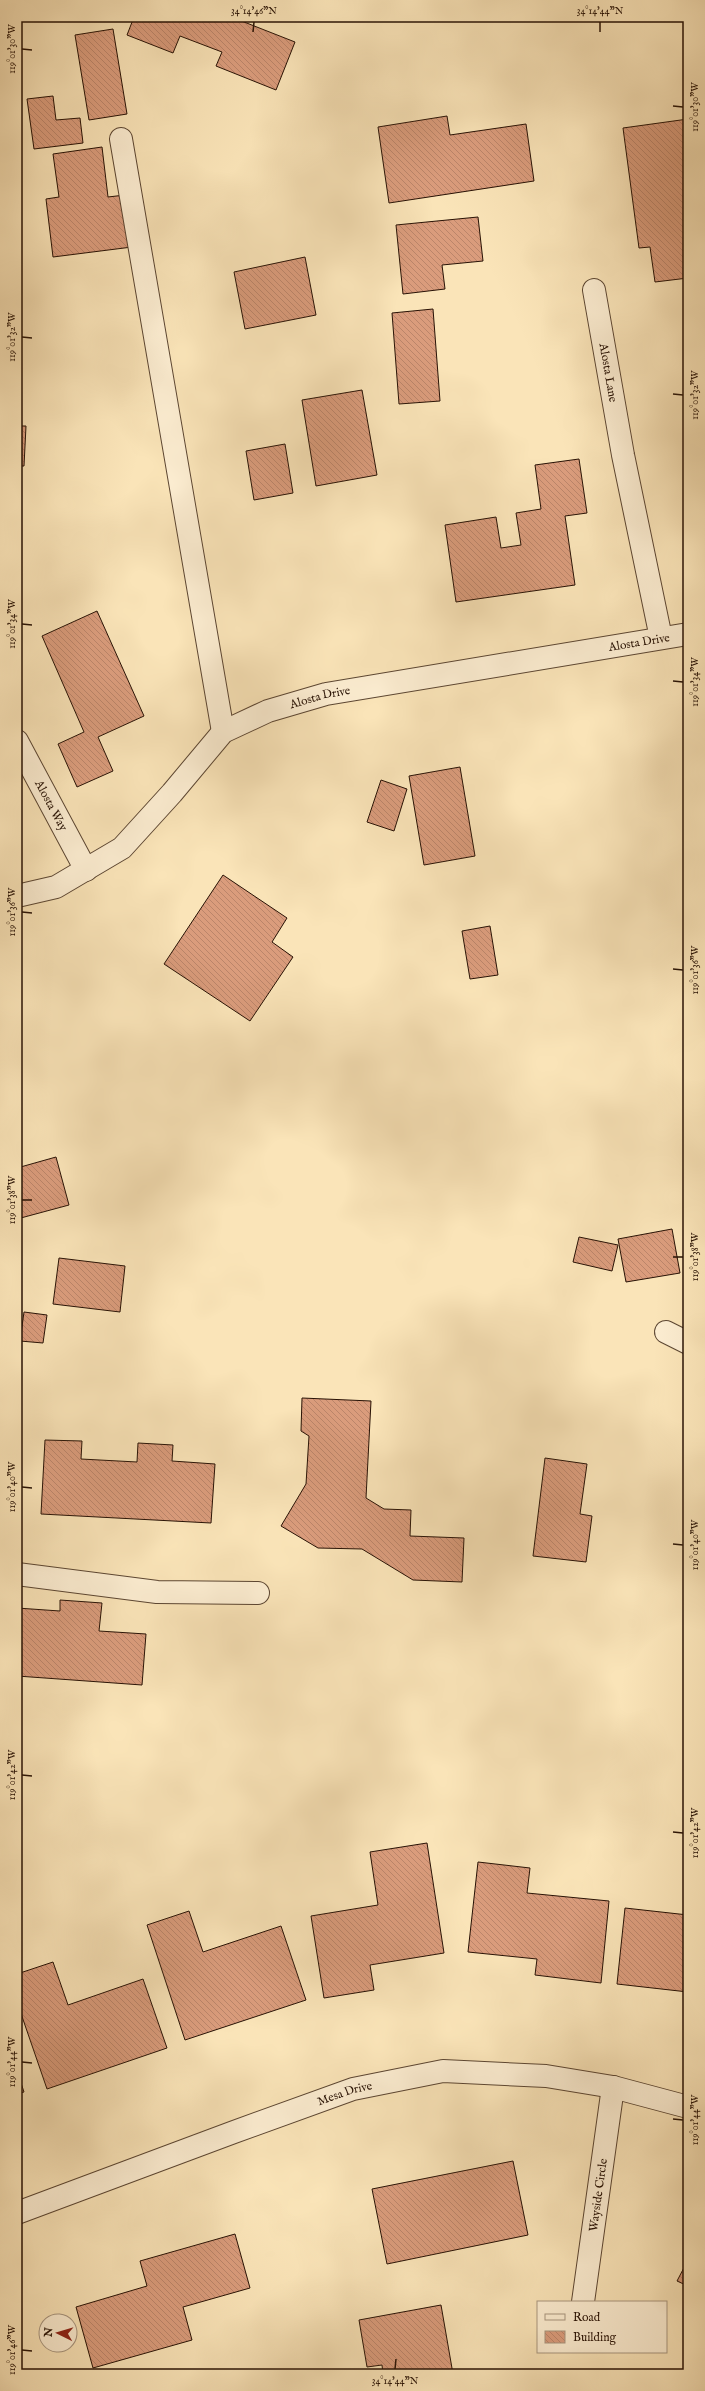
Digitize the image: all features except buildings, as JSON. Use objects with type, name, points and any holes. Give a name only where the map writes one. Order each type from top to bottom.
[{"type":"street","points":[[121,139],[223,732]]},
{"type":"street","name":"Alosta Lane","points":[[594,290],[623,456],[661,638]]},
{"type":"street","name":"Alosta Drive","points":[[17,896],[56,887],[122,848],[172,793],[223,732],[268,711],[326,694],[688,634]]},
{"type":"street","name":"Alosta Way","points":[[17,742],[86,870]]},
{"type":"street","points":[[666,1332],[688,1343]]},
{"type":"street","points":[[17,1574],[157,1592],[258,1593]]},
{"type":"street","name":"Mesa Drive","points":[[17,2213],[234,2132],[361,2088],[443,2071],[546,2076],[613,2087],[688,2107]]},
{"type":"street","name":"Wayside Circle","points":[[583,2301],[613,2087]]}]
